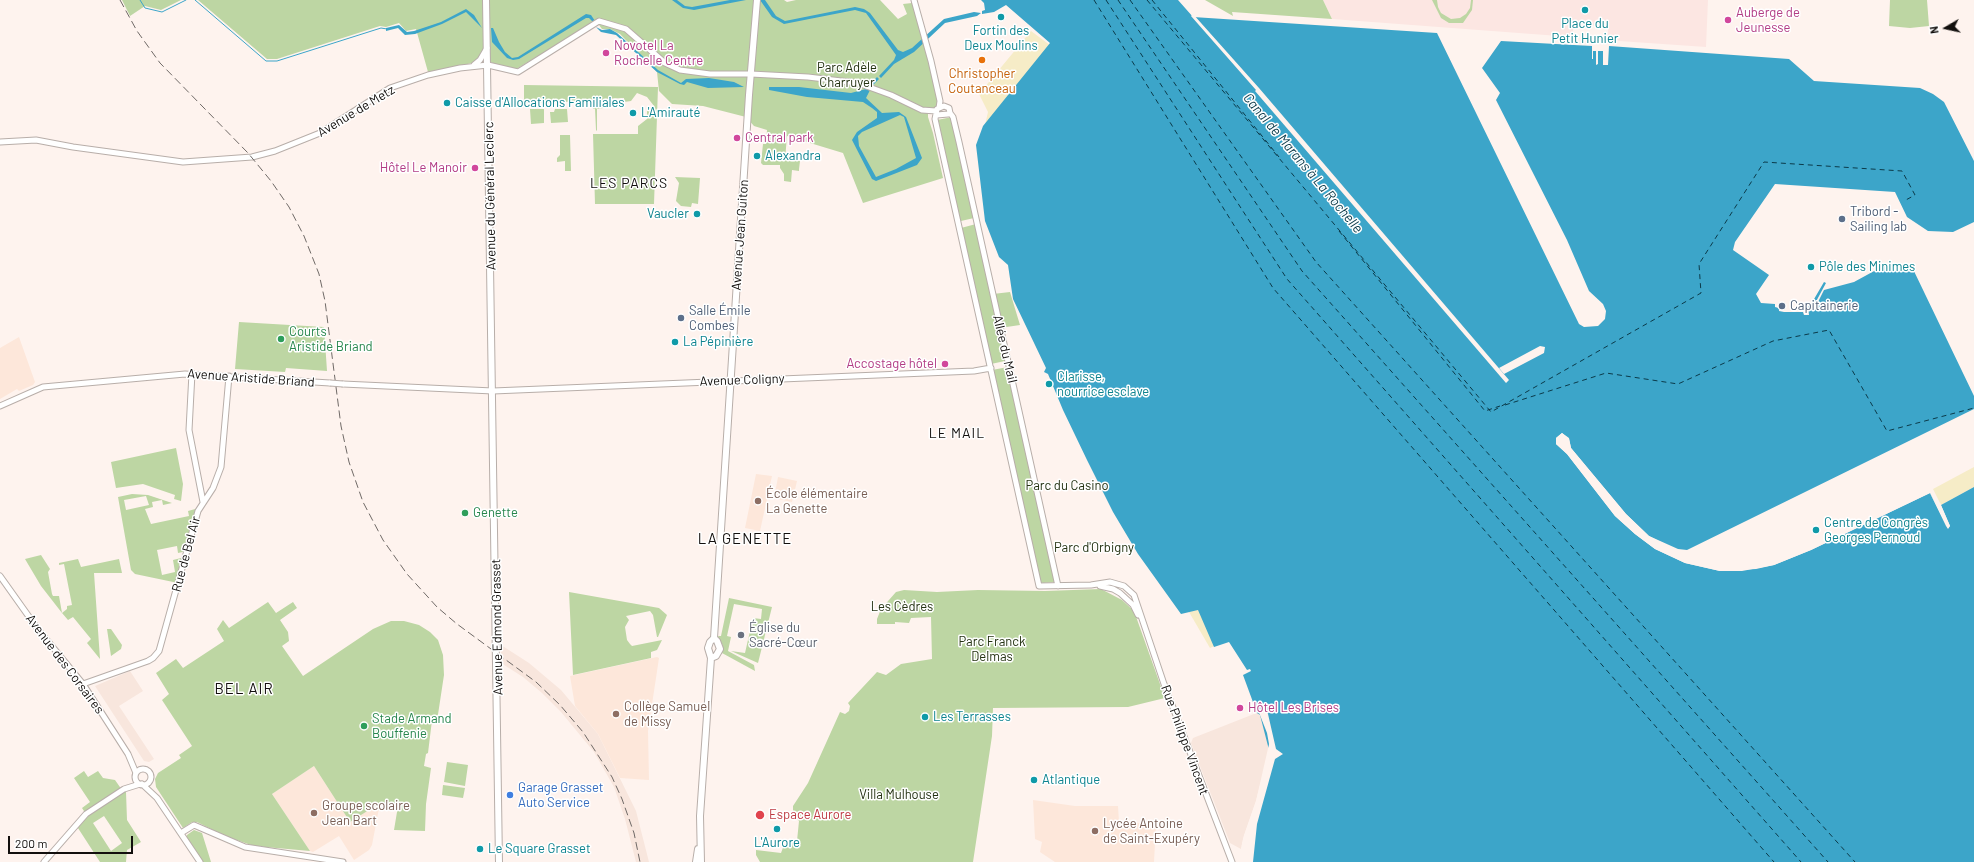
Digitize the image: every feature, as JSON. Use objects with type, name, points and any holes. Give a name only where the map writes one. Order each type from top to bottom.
[{"type":"main road","name":"Avenue du Général Leclerc","points":[[486,0],[493,391]]},
{"type":"main road","name":"Avenue Jean Guiton","points":[[714,638],[730,381],[757,3]]},
{"type":"main road","name":"Avenue Edmond Grasset","points":[[493,391],[499,862]]},
{"type":"main road","points":[[701,862],[700,842],[712,658],[708,648],[711,640],[714,638],[717,640],[720,649],[716,656],[712,658]]},
{"type":"main road","points":[[696,862],[700,842]]},
{"type":"street","name":"Allée du Mail","points":[[914,0],[924,33],[940,101],[935,121],[1039,586],[1058,586],[959,142],[953,117],[950,113]]},
{"type":"street","name":"Avenue de Metz","points":[[0,142],[36,140],[73,147],[183,162],[249,158],[271,152],[320,133],[390,88],[427,75],[473,66],[488,65],[518,72],[599,21],[626,29],[665,63],[680,70],[710,74],[751,74]]},
{"type":"street","points":[[473,66],[480,60],[487,47]]},
{"type":"street","points":[[751,74],[808,77],[870,87],[922,110],[937,111],[948,107],[950,113],[943,116],[937,111]]},
{"type":"street","name":"Avenue Coligny","points":[[493,391],[974,371],[990,368]]},
{"type":"street","name":"Avenue Aristide Briand","points":[[0,406],[43,387],[192,373],[330,384],[493,391]]},
{"type":"street","name":"Rue de Bel Air","points":[[83,684],[148,661],[159,651],[198,511],[203,502],[190,430],[192,373]]},
{"type":"street","points":[[203,502],[213,488],[221,467],[229,376]]},
{"type":"street","points":[[200,486],[205,489],[213,488]]},
{"type":"street","name":"Avenue des Corsaires","points":[[0,576],[37,628],[83,684],[128,754],[137,765],[143,768]]},
{"type":"street","name":"Rue Philippe Vincent","points":[[1091,585],[1110,582],[1124,586],[1134,595],[1196,771],[1232,862]]},
{"type":"street","points":[[1058,586],[1091,585]]},
{"type":"street","name":"Rue Philippe Vincent","points":[[1091,585],[1109,587],[1120,593],[1133,606],[1144,626]]},
{"type":"street","name":"Avenue des Corsaires","points":[[128,754],[136,775]]},
{"type":"street","points":[[44,862],[86,814],[124,789],[143,768],[150,772],[157,798]]},
{"type":"street","points":[[136,775],[136,781],[157,798],[200,862]]},
{"type":"street","points":[[124,789],[146,784],[151,779]]},
{"type":"street","points":[[181,833],[194,825],[245,847],[317,856],[343,862]]},
{"type":"shaded area","points":[[1323,0],[1708,0],[1706,47],[1619,41],[1608,35],[1608,27],[1574,24],[1572,37],[1332,19]]},
{"type":"shaded area","points":[[19,337],[35,382],[33,385],[19,391],[17,389],[0,399],[0,348]]},
{"type":"shaded area","name":"École élémentaire La Genette","points":[[756,474],[772,476],[760,531],[745,528]]},
{"type":"shaded area","points":[[778,477],[797,481],[792,502],[774,498]]},
{"type":"shaded area","points":[[501,645],[529,663],[561,690],[598,734],[636,811],[649,862],[636,862],[625,819],[614,787],[594,752],[561,712],[542,693],[523,677],[501,663]]},
{"type":"shaded area","name":"Collège Samuel de Missy","points":[[657,657],[659,658],[648,731],[649,780],[620,778],[598,734],[575,706],[570,676]]},
{"type":"shaded area","points":[[130,671],[143,691],[119,706],[154,759],[149,762],[144,761],[95,686]]},
{"type":"shaded area","points":[[1259,712],[1261,714],[1269,744],[1256,801],[1241,849],[1230,843],[1191,743],[1193,738]]},
{"type":"shaded area","name":"Groupe scolaire Jean Bart","points":[[314,766],[350,822],[380,803],[372,845],[369,850],[354,860],[339,836],[313,852],[310,851],[272,794]]},
{"type":"shaded area","name":"Lycée Antoine de Saint-Exupéry","points":[[1033,800],[1075,806],[1118,806],[1119,822],[1156,824],[1154,862],[1055,862],[1040,852],[1042,842],[1035,839]]},
{"type":"green space","points":[[122,0],[181,0],[161,10],[145,6],[130,16]]},
{"type":"green space","name":"Parc Adèle Charruyer","points":[[198,0],[784,0],[787,2],[796,0],[880,0],[898,19],[907,14],[903,4],[912,3],[935,81],[938,104],[936,108],[928,111],[928,117],[943,178],[863,203],[843,153],[787,136],[785,160],[800,161],[799,171],[792,170],[791,182],[784,181],[784,174],[780,168],[780,165],[763,165],[761,163],[763,144],[766,144],[767,130],[754,126],[746,117],[703,106],[672,104],[659,91],[657,72],[620,34],[610,29],[602,29],[596,21],[518,68],[502,68],[487,60],[428,72],[416,29],[406,31],[399,23],[386,27],[380,26],[277,59],[267,59]]},
{"type":"green space","points":[[1205,0],[1323,0],[1332,19],[1232,12],[1233,16]]},
{"type":"green space","points":[[1432,0],[1437,0],[1441,13],[1451,19],[1460,18],[1466,14],[1470,8],[1471,0],[1473,0],[1472,10],[1463,23],[1449,23],[1441,18]]},
{"type":"green space","points":[[1890,0],[1927,0],[1929,26],[1910,28],[1889,26]]},
{"type":"green space","points":[[524,85],[658,87],[654,204],[595,204],[593,134],[638,134],[638,126],[647,119],[647,109],[654,106],[647,97],[637,93],[631,101],[624,102],[624,98],[603,99],[603,108],[597,109],[597,131],[593,101],[524,103]]},
{"type":"green space","points":[[530,109],[544,109],[544,123],[531,124]]},
{"type":"green space","points":[[555,109],[567,109],[568,122],[551,123],[550,112],[554,112]]},
{"type":"green space","points":[[952,117],[974,218],[961,221],[959,220],[937,120]]},
{"type":"green space","points":[[560,135],[570,135],[571,171],[565,171],[565,161],[557,162],[557,158],[560,155]]},
{"type":"green space","points":[[675,177],[700,178],[698,204],[692,203],[691,207],[681,206],[676,201],[679,183]]},
{"type":"green space","points":[[976,224],[1005,361],[991,364],[961,228]]},
{"type":"green space","points":[[1010,292],[1020,325],[1000,328],[993,294]]},
{"type":"green space","name":"Courts Aristide Briand","points":[[239,322],[324,327],[327,371],[286,368],[285,372],[235,369]]},
{"type":"green space","points":[[1008,367],[1055,582],[1039,582],[992,370]]},
{"type":"green space","points":[[176,448],[183,484],[181,501],[174,499],[175,495],[143,484],[116,488],[111,462]]},
{"type":"green space","points":[[132,494],[148,495],[172,503],[163,505],[162,500],[152,502],[153,507],[145,509],[151,524],[189,516],[188,511],[199,508],[187,551],[178,553],[177,546],[157,550],[162,575],[175,572],[173,560],[185,557],[178,583],[135,574],[131,570],[118,497]],"holes":[[[146,496],[149,505],[126,510],[124,500]]]},
{"type":"green space","points":[[41,555],[50,569],[48,572],[52,594],[53,596],[59,596],[62,613],[41,586],[25,559]]},
{"type":"green space","points":[[78,559],[81,567],[119,559],[122,573],[94,573],[100,659],[87,643],[91,639],[73,617],[68,620],[62,613],[67,609],[67,606],[72,605],[64,564],[59,565],[59,563]]},
{"type":"green space","points":[[1101,589],[1122,600],[1134,611],[1165,698],[1128,707],[993,708],[992,736],[973,862],[760,862],[756,855],[756,850],[781,853],[784,845],[797,841],[799,821],[793,813],[793,806],[808,783],[840,712],[845,714],[849,711],[850,706],[848,703],[877,672],[886,675],[901,664],[932,659],[931,617],[911,618],[909,623],[895,622],[895,624],[877,624],[877,619],[881,609],[896,592],[904,590],[937,592],[978,590],[1045,591]]},
{"type":"green space","points":[[569,592],[659,608],[667,615],[658,637],[653,615],[650,611],[626,616],[629,620],[625,627],[627,640],[632,646],[662,640],[657,650],[651,652],[651,658],[573,675]]},
{"type":"green space","points":[[729,598],[772,607],[758,663],[731,651],[745,653],[753,618],[761,619],[762,609],[734,604],[727,636],[731,637],[728,651],[754,665],[755,671],[722,653],[723,646],[718,636],[721,636]]},
{"type":"green space","points":[[268,602],[276,613],[293,602],[297,608],[280,620],[288,632],[289,641],[282,646],[303,676],[373,629],[391,621],[404,621],[419,625],[430,632],[438,640],[443,655],[444,675],[437,721],[432,720],[428,753],[426,754],[424,766],[431,768],[426,804],[425,831],[394,830],[398,806],[380,803],[350,822],[314,766],[272,794],[310,851],[254,846],[225,836],[197,822],[192,822],[183,828],[156,787],[155,779],[158,773],[181,758],[179,755],[192,746],[162,700],[169,694],[156,673],[176,659],[183,668],[224,641],[217,629],[223,620],[229,628]]},
{"type":"green space","points":[[107,629],[111,629],[122,645],[121,649],[111,656]]},
{"type":"green space","points":[[447,762],[468,765],[465,786],[444,782]]},
{"type":"green space","points":[[84,771],[88,777],[98,771],[103,778],[115,780],[122,790],[124,789],[126,792],[127,820],[141,842],[127,850],[126,862],[100,862],[76,825],[86,814],[82,808],[90,802],[74,778]],"holes":[[[104,816],[122,843],[111,851],[93,823]]]},
{"type":"green space","points":[[443,785],[465,788],[463,798],[442,795]]},
{"type":"green space","points":[[194,830],[202,833],[211,862],[202,862],[187,839],[187,835]]},
{"type":"sand","points":[[1031,31],[1062,54],[985,125],[988,112],[979,94]]},
{"type":"sand","points":[[1974,467],[1974,487],[1941,505],[1933,489]]},
{"type":"sand","points":[[1208,607],[1219,644],[1210,648],[1189,612]]},
{"type":"water","points":[[672,0],[677,0],[685,6],[692,7],[730,0],[746,0],[694,10],[683,8]]},
{"type":"water","points":[[760,0],[765,0],[776,16],[785,21],[855,7],[864,9],[870,13],[898,50],[903,52],[912,48],[944,19],[974,12],[981,13],[977,16],[945,23],[914,52],[894,64],[881,78],[879,76],[894,60],[896,55],[866,13],[855,10],[784,24],[772,17]]},
{"type":"water","name":"Canal de Marans à La Rochelle","points":[[981,0],[1178,0],[1193,17],[1437,33],[1579,324],[1584,327],[1598,326],[1605,319],[1606,311],[1603,304],[1589,291],[1567,240],[1496,100],[1500,93],[1482,68],[1501,41],[1592,46],[1592,59],[1593,51],[1596,51],[1596,65],[1598,64],[1598,51],[1603,51],[1603,65],[1608,65],[1609,46],[1789,59],[1814,81],[1920,88],[1933,94],[1944,102],[1974,161],[1974,222],[1953,232],[1928,231],[1907,217],[1895,192],[1775,184],[1735,242],[1733,250],[1769,275],[1756,294],[1761,303],[1775,304],[1775,307],[1779,308],[1779,311],[1803,312],[1804,315],[1809,315],[1808,306],[1810,306],[1824,282],[1826,283],[1812,309],[1814,310],[1824,290],[1854,282],[1887,264],[1912,267],[1974,396],[1974,409],[1687,550],[1678,549],[1649,536],[1626,514],[1571,448],[1569,438],[1562,433],[1556,438],[1556,444],[1567,454],[1615,516],[1635,534],[1655,549],[1685,563],[1720,571],[1756,569],[1774,565],[1811,550],[1930,493],[1948,528],[1950,526],[1941,505],[1974,487],[1974,862],[1244,862],[1273,757],[1268,746],[1260,715],[1257,713],[1243,675],[1251,671],[1250,669],[1247,670],[1229,642],[1214,647],[1198,610],[1181,614],[1138,554],[1113,512],[1063,410],[1048,374],[1044,372],[1046,368],[1013,299],[1008,265],[999,257],[985,221],[976,145],[983,126],[1050,43],[1006,5],[994,12],[982,14],[982,11],[985,10],[984,3]],"holes":[[[1540,346],[1545,347],[1544,353],[1504,374],[1499,368]]]},
{"type":"water","points":[[466,9],[474,15],[482,28],[466,12],[442,24],[415,34],[405,35],[398,28],[386,31],[386,28],[399,25],[407,32],[414,31],[441,22]]},
{"type":"water","points":[[586,14],[591,15],[595,21],[593,22],[589,18],[586,18],[519,59],[513,60],[507,58],[492,42],[491,28],[493,28],[505,52],[512,58],[518,57]]},
{"type":"water","points":[[596,27],[602,30],[610,29],[617,33],[658,70],[681,83],[686,79],[709,78],[734,82],[744,87],[708,88],[687,82],[684,85],[680,84],[657,72],[616,35],[601,32]]},
{"type":"water","points":[[877,77],[879,79],[872,86],[866,98],[882,113],[899,112],[906,117],[922,158],[917,165],[876,181],[872,179],[852,140],[857,132],[877,118],[877,112],[863,102],[807,97],[769,90],[769,87],[799,87],[851,93],[866,89]],"holes":[[[900,115],[904,117],[916,158],[896,169],[876,177],[859,146],[858,136],[862,132]]]},
{"type":"pier","points":[[1193,14],[1259,88],[1509,380],[1506,383],[1191,16]]},
{"type":"pier","points":[[1562,433],[1569,439],[1571,448],[1626,514],[1649,536],[1680,552],[1648,538],[1624,516],[1570,449],[1567,440],[1562,435],[1558,439],[1558,443],[1568,453],[1617,514],[1636,533],[1656,547],[1686,561],[1720,569],[1742,569],[1774,564],[1810,549],[1929,491],[1948,525],[1939,506],[1940,503],[1950,526],[1948,529],[1930,493],[1811,550],[1774,565],[1742,571],[1720,571],[1685,563],[1655,549],[1615,516],[1567,454],[1556,444],[1556,438]]},
{"type":"pier","points":[[1264,708],[1268,714],[1276,749],[1283,754],[1275,759],[1257,824],[1253,862],[1244,862],[1243,850],[1241,849],[1244,835],[1256,801],[1267,758],[1271,755],[1268,750],[1269,744],[1267,733],[1258,710]]},
{"type":"waterway","points":[[140,0],[145,8],[162,12],[186,0]]},
{"type":"waterway","points":[[195,0],[266,61],[277,61],[381,28],[387,29]]},
{"type":"ferry route","points":[[1094,0],[1273,288],[1774,862]]},
{"type":"ferry route","points":[[1106,0],[1287,279],[1801,862]]},
{"type":"ferry route","points":[[1118,0],[1302,271],[1828,862]]},
{"type":"ferry route","points":[[1130,0],[1316,262],[1855,862]]},
{"type":"ferry route","points":[[1147,0],[1491,412],[1701,293],[1699,264],[1764,162],[1902,171],[1915,195],[1904,201]]},
{"type":"ferry route","points":[[1152,0],[1279,157]]},
{"type":"ferry route","points":[[1339,231],[1485,411],[1500,406]]},
{"type":"ferry route","points":[[1505,405],[1606,373],[1678,384],[1773,341],[1829,330],[1887,431],[1974,408]]},
{"type":"railway","points":[[120,0],[137,31],[160,63],[248,153],[271,181],[289,207],[304,236],[319,274],[325,301],[341,426],[349,462],[363,502],[383,540],[407,574],[437,607],[457,624],[536,682],[560,705],[583,732],[612,777],[622,799],[634,833],[640,862]]},
{"type":"place","name":"Place du Petit Hunier","points":[[1585,10]]},
{"type":"place","name":"Fortin des Deux Moulins","points":[[1001,17]]},
{"type":"place","name":"Auberge de Jeunesse","points":[[1728,20]]},
{"type":"place","name":"Novotel La Rochelle Centre","points":[[606,53]]},
{"type":"place","name":"Christopher Coutanceau","points":[[982,60]]},
{"type":"place","name":"Caisse d'Allocations Familiales","points":[[447,103]]},
{"type":"place","name":"L'Amirauté","points":[[633,113]]},
{"type":"place","name":"Central park","points":[[737,138]]},
{"type":"place","name":"Alexandra","points":[[757,156]]},
{"type":"place","name":"Hôtel Le Manoir","points":[[475,168]]},
{"type":"place","name":"Vaucler","points":[[697,214]]},
{"type":"place","name":"Tribord - Sailing lab","points":[[1842,219]]},
{"type":"place","name":"Pôle des Minimes","points":[[1811,267]]},
{"type":"place","name":"Capitainerie","points":[[1782,306]]},
{"type":"place","name":"Salle Émile Combes","points":[[681,318]]},
{"type":"place","name":"Courts Aristide Briand","points":[[281,339]]},
{"type":"place","name":"La Pépinière","points":[[675,342]]},
{"type":"place","name":"Accostage hôtel","points":[[945,364]]},
{"type":"place","name":"Clarisse, nourrice esclave","points":[[1049,384]]},
{"type":"place","name":"École élémentaire La Genette","points":[[758,501]]},
{"type":"place","name":"Genette","points":[[465,513]]},
{"type":"place","name":"Centre de Congrès Georges Pernoud","points":[[1816,530]]},
{"type":"place","name":"Église du Sacré-Cœur","points":[[741,635]]},
{"type":"place","name":"Hôtel Les Brises","points":[[1240,708]]},
{"type":"place","name":"Collège Samuel de Missy","points":[[616,714]]},
{"type":"place","name":"Les Terrasses","points":[[925,717]]},
{"type":"place","name":"Stade Armand Bouffenie","points":[[364,726]]},
{"type":"place","name":"Atlantique","points":[[1034,780]]},
{"type":"place","name":"Garage Grasset Auto Service","points":[[510,795]]},
{"type":"place","name":"Groupe scolaire Jean Bart","points":[[314,813]]},
{"type":"place","name":"Espace Aurore","points":[[760,815]]},
{"type":"place","name":"L'Aurore","points":[[777,829]]},
{"type":"place","name":"Lycée Antoine de Saint-Exupéry","points":[[1095,831]]},
{"type":"place","name":"Le Square Grasset","points":[[480,849]]},
{"type":"district","name":"LES PARCS","points":[[629,183]]},
{"type":"district","name":"LE MAIL","points":[[957,433]]},
{"type":"district","name":"LA GENETTE","points":[[745,539]]},
{"type":"district","name":"BEL AIR","points":[[244,689]]},
{"type":"park label","name":"Parc du Casino","points":[[1067,486]]},
{"type":"park label","name":"Parc d'Orbigny","points":[[1094,548]]},
{"type":"park label","name":"Les Cèdres","points":[[902,607]]},
{"type":"park label","name":"Parc Franck Delmas","points":[[992,650]]},
{"type":"park label","name":"Villa Mulhouse","points":[[899,795]]}]
